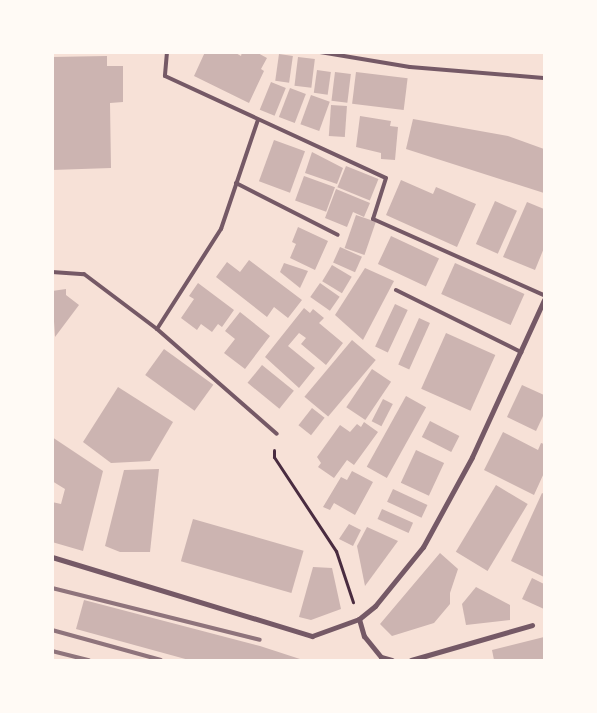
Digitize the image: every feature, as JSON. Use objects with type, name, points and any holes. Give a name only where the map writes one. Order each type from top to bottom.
[{"type":"street","points":[[52,557],[312,636],[359,619],[375,606],[423,547],[472,457],[544,300]]},
{"type":"street","points":[[359,619],[364,636],[381,657],[392,660]]},
{"type":"street","points":[[410,660],[532,625]]},
{"type":"lane","points":[[167,52],[165,76],[386,178],[373,219],[544,295]]},
{"type":"lane","points":[[320,52],[410,67],[544,78]]},
{"type":"lane","points":[[157,329],[221,229],[258,120]]},
{"type":"lane","points":[[236,183],[338,235]]},
{"type":"lane","points":[[52,272],[84,274],[157,329],[277,434]]},
{"type":"lane","points":[[396,290],[521,352]]},
{"type":"path","points":[[277,434],[274,457],[336,551],[359,619]]},
{"type":"building","points":[[205,52],[234,52],[241,56],[242,52],[256,52],[267,58],[261,69],[264,71],[249,103],[194,76]]},
{"type":"building","points":[[279,54],[293,56],[289,83],[275,81]]},
{"type":"building","points":[[107,56],[107,66],[123,66],[123,102],[110,103],[111,168],[52,170],[52,57]]},
{"type":"building","points":[[298,57],[315,59],[311,88],[294,86]]},
{"type":"building","points":[[317,70],[331,72],[328,95],[314,93]]},
{"type":"building","points":[[335,72],[351,74],[347,103],[331,101]]},
{"type":"building","points":[[356,72],[408,78],[404,110],[352,104]]},
{"type":"building","points":[[271,82],[286,88],[275,116],[260,110]]},
{"type":"building","points":[[290,88],[306,94],[295,123],[279,117]]},
{"type":"building","points":[[311,95],[330,102],[319,131],[300,124]]},
{"type":"building","points":[[331,105],[347,106],[345,137],[329,136]]},
{"type":"building","points":[[360,116],[391,121],[390,126],[398,127],[395,160],[381,159],[381,153],[356,147]]},
{"type":"building","points":[[413,119],[508,136],[544,149],[544,193],[406,149]]},
{"type":"building","points":[[274,140],[305,151],[290,193],[259,181]]},
{"type":"building","points":[[312,152],[343,168],[337,184],[305,173]]},
{"type":"building","points":[[346,166],[378,179],[370,200],[337,187]]},
{"type":"building","points":[[304,176],[335,187],[326,212],[295,200]]},
{"type":"building","points":[[401,180],[433,194],[436,187],[476,204],[457,247],[386,215]]},
{"type":"building","points":[[336,189],[370,203],[364,217],[353,212],[347,227],[325,218]]},
{"type":"building","points":[[495,201],[517,211],[498,254],[476,244]]},
{"type":"building","points":[[527,202],[544,209],[544,248],[535,270],[503,257]]},
{"type":"building","points":[[356,215],[376,222],[364,255],[345,248]]},
{"type":"building","points":[[298,227],[328,241],[315,270],[290,258],[296,244],[292,242]]},
{"type":"building","points":[[391,236],[439,258],[426,286],[378,264]]},
{"type":"building","points":[[340,247],[362,257],[355,272],[333,263]]},
{"type":"building","points":[[249,260],[302,300],[288,318],[274,307],[267,317],[216,277],[227,262],[240,272]]},
{"type":"building","points":[[284,263],[308,271],[300,288],[280,272]]},
{"type":"building","points":[[455,263],[524,294],[511,325],[441,294]]},
{"type":"building","points":[[332,265],[352,277],[342,293],[322,281]]},
{"type":"building","points":[[365,268],[394,281],[363,340],[335,315]]},
{"type":"building","points":[[198,283],[234,310],[222,327],[218,324],[212,332],[201,324],[197,330],[181,318],[194,299],[189,296]]},
{"type":"building","points":[[320,283],[340,297],[330,311],[310,297]]},
{"type":"building","points":[[66,289],[66,295],[79,305],[55,337],[52,291]]},
{"type":"building","points":[[395,304],[408,310],[388,353],[375,347]]},
{"type":"building","points":[[304,308],[310,313],[313,309],[324,318],[319,323],[343,343],[326,365],[301,344],[306,338],[299,333],[288,346],[315,368],[299,388],[265,357]]},
{"type":"building","points":[[240,312],[270,336],[245,369],[224,353],[235,339],[225,331]]},
{"type":"building","points":[[419,318],[430,323],[409,369],[398,365]]},
{"type":"building","points":[[446,333],[495,355],[471,411],[421,389]]},
{"type":"building","points":[[352,340],[376,360],[328,417],[304,397]]},
{"type":"building","points":[[164,349],[213,385],[195,411],[145,375]]},
{"type":"building","points":[[262,365],[294,391],[279,409],[248,383]]},
{"type":"building","points":[[372,369],[391,382],[365,420],[346,407]]},
{"type":"building","points":[[522,385],[544,395],[544,414],[536,431],[507,417]]},
{"type":"building","points":[[118,387],[173,422],[150,461],[111,463],[83,442]]},
{"type":"building","points":[[406,396],[426,407],[387,478],[367,467]]},
{"type":"building","points":[[383,399],[393,404],[381,426],[372,421]]},
{"type":"building","points":[[312,408],[325,418],[311,435],[298,425]]},
{"type":"building","points":[[430,421],[459,436],[451,452],[422,437]]},
{"type":"building","points":[[364,422],[378,432],[354,465],[347,460],[334,478],[318,467],[321,463],[317,457],[340,425],[350,432],[357,424],[361,427]]},
{"type":"building","points":[[503,432],[538,450],[541,443],[544,444],[544,473],[534,495],[484,470]]},
{"type":"building","points":[[52,437],[103,471],[83,551],[52,542],[52,502],[61,504],[65,489],[52,481]]},
{"type":"building","points":[[416,450],[444,463],[429,496],[401,483]]},
{"type":"building","points":[[159,469],[150,552],[120,552],[105,546],[124,470]]},
{"type":"building","points":[[352,471],[373,482],[355,515],[334,503],[330,510],[323,507],[341,477],[347,480]]},
{"type":"building","points":[[496,485],[528,504],[488,571],[456,552]]},
{"type":"building","points":[[393,489],[427,505],[422,518],[387,502]]},
{"type":"building","points":[[542,493],[544,494],[544,577],[511,561]]},
{"type":"building","points":[[382,509],[413,523],[409,533],[378,519]]},
{"type":"building","points":[[193,519],[304,551],[291,593],[181,561]]},
{"type":"building","points":[[349,524],[361,530],[353,546],[339,539]]},
{"type":"building","points":[[367,527],[398,541],[365,586],[357,546]]},
{"type":"building","points":[[440,553],[458,569],[450,593],[450,604],[434,623],[392,636],[380,624]]},
{"type":"building","points":[[313,567],[332,568],[341,609],[311,620],[299,617]]},
{"type":"building","points":[[532,578],[544,584],[544,609],[522,599]]},
{"type":"building","points":[[476,587],[510,605],[510,620],[466,625],[462,604]]},
{"type":"building","points":[[84,600],[260,646],[303,660],[189,660],[76,629]]},
{"type":"building","points":[[544,637],[544,660],[494,660],[492,650]]},
{"type":"railway","points":[[52,588],[260,640]]},
{"type":"railway","points":[[52,630],[161,660]]},
{"type":"railway","points":[[52,651],[89,660]]}]
